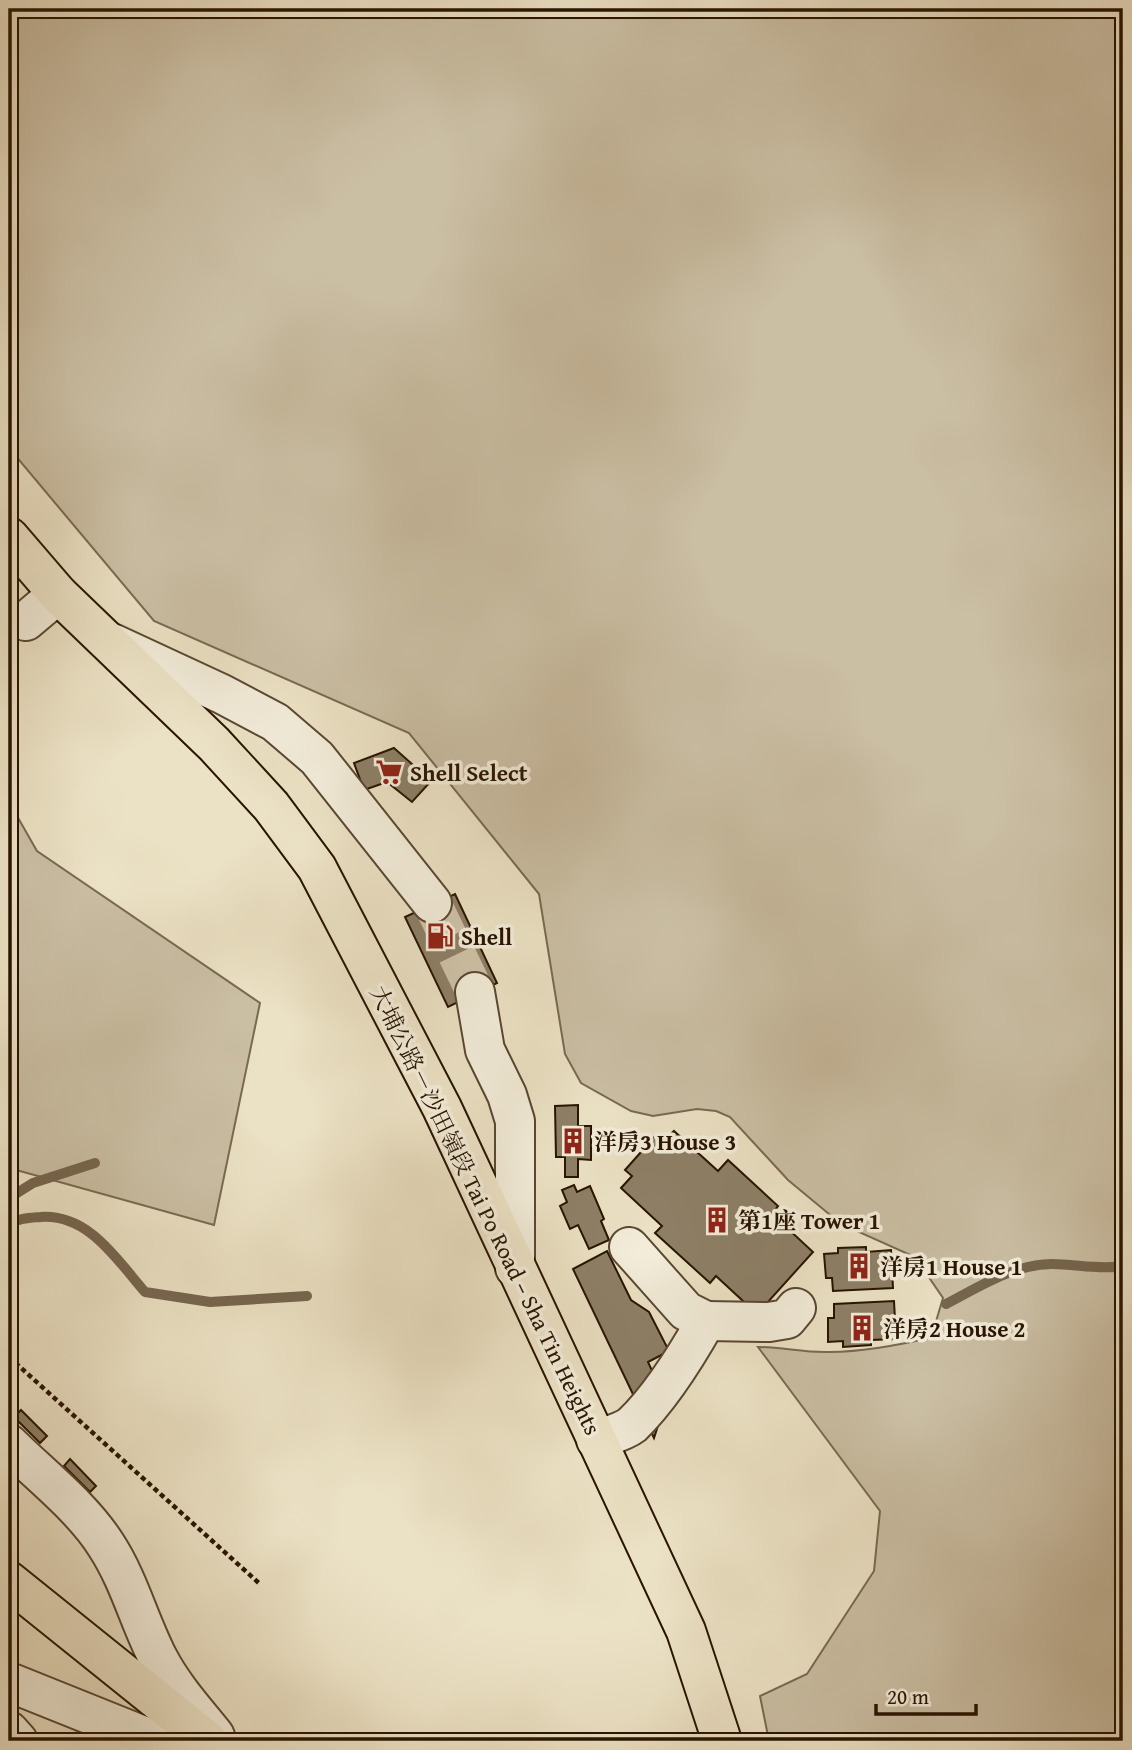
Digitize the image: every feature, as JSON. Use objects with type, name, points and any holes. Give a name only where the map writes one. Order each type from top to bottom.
[{"type":"main road","name":"大埔公路－沙田嶺段 Tai Po Road – Sha Tin Heights","points":[[9,537],[58,594],[214,744],[271,806],[317,868],[442,1108],[686,1631],[722,1741]]},
{"type":"main road","points":[[9,1581],[208,1741]]},
{"type":"lane","points":[[26,621],[58,594]]},
{"type":"lane","points":[[101,637],[275,722],[317,758],[432,903]]},
{"type":"lane","points":[[475,992],[485,1050],[507,1096],[515,1121],[515,1268]]},
{"type":"lane","points":[[629,1247],[686,1311],[706,1321],[787,1320],[796,1308]]},
{"type":"lane","points":[[596,1440],[630,1427],[691,1347],[706,1321]]},
{"type":"lane","points":[[9,1444],[105,1542],[120,1568],[157,1657],[175,1686],[219,1741]]},
{"type":"lane","points":[[9,1682],[156,1741]]},
{"type":"lane","points":[[9,1731],[18,1741]]},
{"type":"path","points":[[9,1357],[261,1586]]},
{"type":"shaded area","points":[[9,9],[1123,9],[1123,1741],[769,1741],[760,1696],[807,1674],[874,1571],[880,1511],[758,1347],[842,1352],[931,1338],[943,1298],[915,1257],[841,1224],[788,1180],[730,1117],[716,1111],[697,1109],[653,1116],[631,1111],[581,1083],[565,1054],[539,894],[409,733],[154,621],[9,448]]},
{"type":"shaded area","points":[[9,802],[37,851],[260,1003],[214,1225],[9,1168]]},
{"type":"building","name":"Shell Select","points":[[394,748],[431,781],[412,802],[387,782],[364,790],[354,763]]},
{"type":"building","points":[[455,894],[497,983],[448,1007],[405,917]]},
{"type":"building","name":"洋房3 House 3","points":[[578,1105],[578,1126],[591,1126],[591,1160],[578,1159],[578,1177],[565,1177],[565,1157],[556,1157],[555,1106]]},
{"type":"building","name":"第1座 Tower 1","points":[[674,1131],[718,1171],[728,1160],[778,1206],[772,1214],[813,1252],[757,1314],[716,1276],[710,1283],[655,1233],[662,1226],[621,1188],[632,1176],[625,1170],[657,1134],[665,1140]]},
{"type":"building","points":[[574,1185],[577,1192],[590,1186],[604,1219],[601,1221],[609,1240],[589,1249],[578,1225],[570,1229],[560,1206],[567,1202],[562,1190]]},
{"type":"building","name":"洋房1 House 1","points":[[866,1247],[866,1252],[891,1250],[893,1288],[833,1291],[832,1278],[826,1278],[824,1254],[838,1253],[838,1248]]},
{"type":"building","points":[[607,1251],[631,1300],[649,1312],[669,1351],[648,1362],[666,1401],[654,1438],[573,1269]]},
{"type":"building","name":"洋房2 House 2","points":[[894,1301],[896,1339],[871,1340],[871,1345],[843,1347],[843,1341],[828,1342],[828,1318],[834,1318],[834,1304]]},
{"type":"building","points":[[21,1410],[47,1436],[40,1443],[14,1417]]},
{"type":"building","points":[[70,1459],[96,1486],[90,1492],[64,1466]]},
{"type":"waterway","points":[[9,1198],[33,1183],[95,1163]]},
{"type":"waterway","points":[[9,1224],[21,1219],[41,1217],[74,1223],[100,1241],[145,1292],[210,1302],[307,1296]]},
{"type":"waterway","points":[[946,1304],[997,1278],[1024,1268],[1052,1264],[1123,1266]]},
{"type":"tunnel","points":[[432,903],[475,992]]},
{"type":"place","name":"Shell Select","points":[[389,772]]},
{"type":"place","name":"Shell","points":[[440,936]]},
{"type":"place","name":"洋房3 House 3","points":[[573,1141]]},
{"type":"place","name":"第1座 Tower 1","points":[[717,1220]]},
{"type":"place","name":"洋房1 House 1","points":[[859,1266]]},
{"type":"place","name":"洋房2 House 2","points":[[862,1328]]}]
